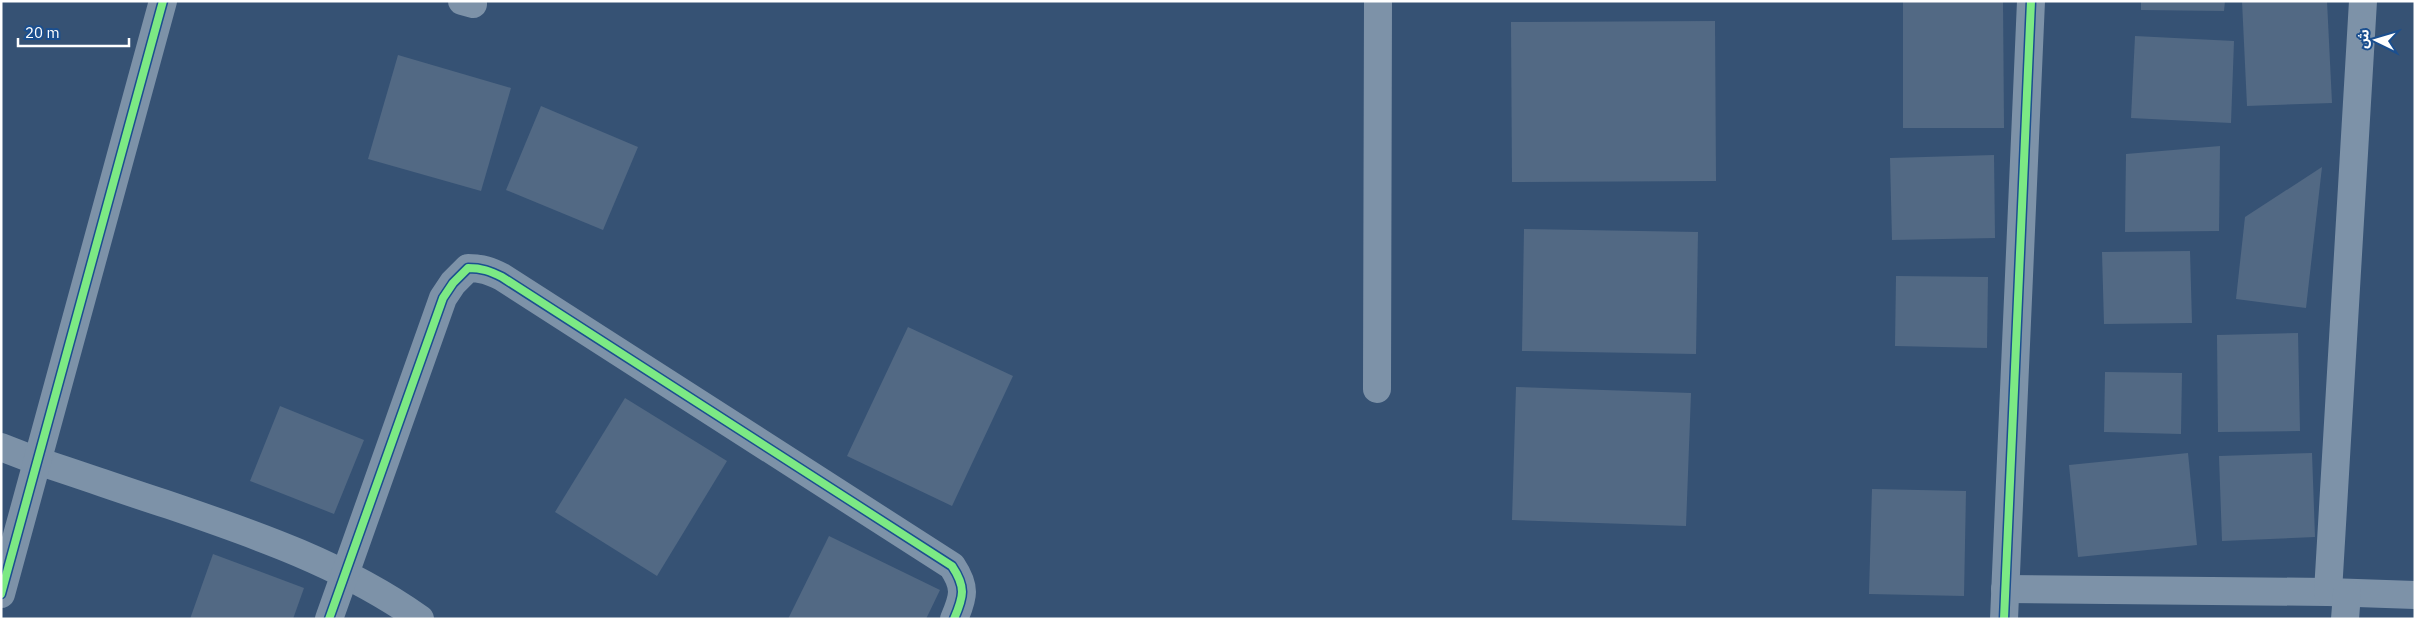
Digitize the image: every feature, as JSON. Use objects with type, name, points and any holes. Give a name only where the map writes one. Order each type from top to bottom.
[{"type":"street","points":[[1,594],[163,1]]},
{"type":"street","points":[[1378,1],[1378,388]]},
{"type":"street","points":[[2004,619],[2031,1]]},
{"type":"street","points":[[2340,601],[2363,1]]},
{"type":"street","points":[[329,619],[443,298],[453,283],[468,268],[485,269],[502,277],[952,566],[961,579],[963,598],[954,619]]},
{"type":"street","points":[[1,447],[36,461],[257,535],[346,574],[396,602],[420,619]]},
{"type":"street","points":[[2005,589],[2340,601],[2415,595]]},
{"type":"building","points":[[1903,1],[2003,1],[2004,128],[1903,128]]},
{"type":"building","points":[[2141,1],[2225,1],[2224,11],[2141,10]]},
{"type":"building","points":[[2242,1],[2327,1],[2332,103],[2247,106]]},
{"type":"building","points":[[1715,21],[1716,181],[1512,182],[1511,22]]},
{"type":"building","points":[[2135,36],[2234,41],[2231,123],[2131,118]]},
{"type":"building","points":[[398,55],[511,88],[481,191],[368,159]]},
{"type":"building","points":[[541,106],[638,147],[603,230],[506,190]]},
{"type":"building","points":[[2220,146],[2219,231],[2125,232],[2126,154]]},
{"type":"building","points":[[1994,155],[1995,238],[1892,240],[1890,158]]},
{"type":"building","points":[[2322,167],[2306,308],[2236,299],[2245,217]]},
{"type":"building","points":[[1524,229],[1698,232],[1696,354],[1522,351]]},
{"type":"building","points":[[2190,251],[2192,323],[2104,324],[2102,252]]},
{"type":"building","points":[[1896,276],[1988,277],[1987,348],[1895,346]]},
{"type":"building","points":[[908,327],[1013,376],[952,506],[847,456]]},
{"type":"building","points":[[2298,333],[2300,431],[2218,432],[2217,335]]},
{"type":"building","points":[[2105,372],[2182,373],[2181,434],[2104,432]]},
{"type":"building","points":[[1516,387],[1691,393],[1686,526],[1512,520]]},
{"type":"building","points":[[625,398],[727,461],[657,576],[555,512]]},
{"type":"building","points":[[280,406],[364,440],[334,514],[250,481]]},
{"type":"building","points":[[2188,453],[2197,545],[2078,557],[2069,465]]},
{"type":"building","points":[[2312,453],[2315,537],[2222,541],[2219,456]]},
{"type":"building","points":[[1872,489],[1966,491],[1964,596],[1869,594]]},
{"type":"building","points":[[829,536],[940,590],[926,619],[788,619]]},
{"type":"building","points":[[213,554],[304,588],[293,619],[190,619]]},
{"type":"cycle path","points":[[1,594],[163,1]]},
{"type":"cycle path","points":[[2004,619],[2031,1]]},
{"type":"cycle path","points":[[329,619],[443,298],[453,283],[468,268],[486,270],[502,277],[952,566],[960,580],[962,592],[954,619]]}]
